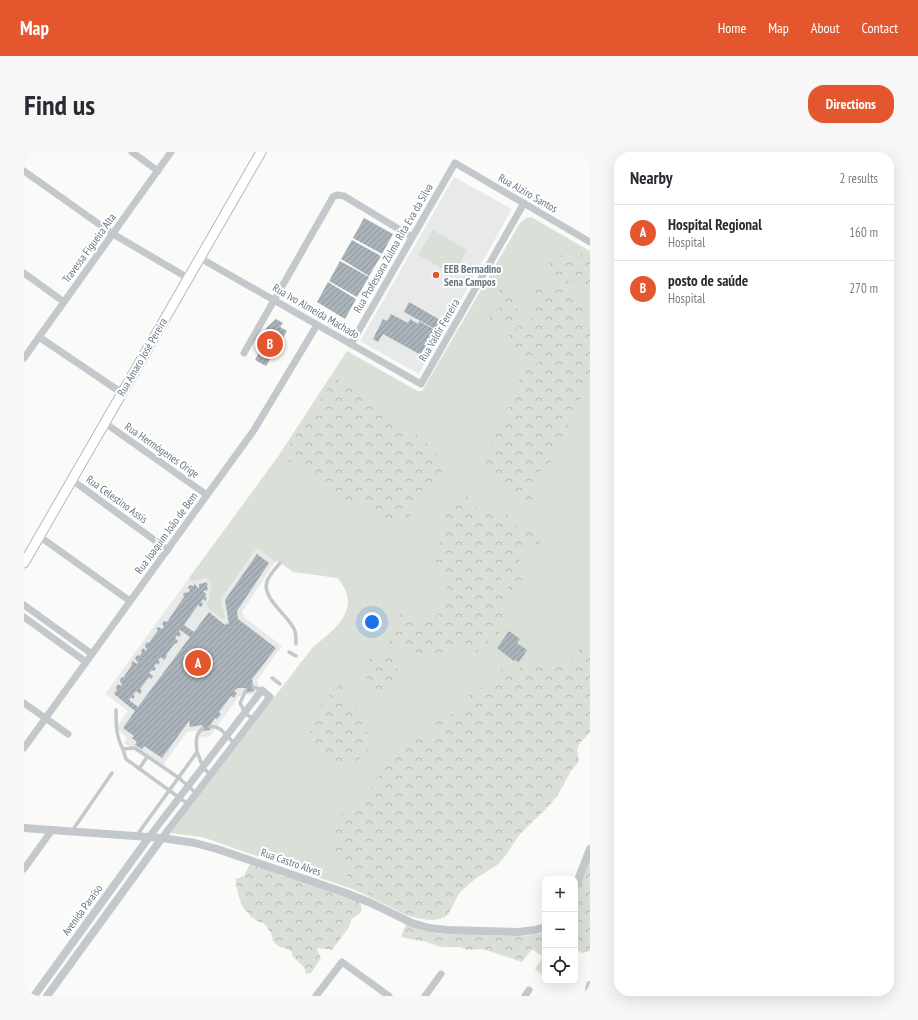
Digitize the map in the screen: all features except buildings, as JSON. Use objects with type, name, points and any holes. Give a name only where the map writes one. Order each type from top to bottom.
[{"type":"main road","name":"Rua Amaro José Pereira","points":[[24,563],[261,152]]},
{"type":"street","points":[[132,152],[158,171]]},
{"type":"street","name":"Travessa Figueira Alta","points":[[24,358],[171,152]]},
{"type":"street","name":"Rua Alziro Santos","points":[[455,163],[590,242]]},
{"type":"street","name":"Rua Professora Zulma Rita Eva da Silva","points":[[351,344],[455,163]]},
{"type":"street","points":[[24,171],[112,234],[188,278]]},
{"type":"street","points":[[244,353],[331,200],[337,195],[344,196],[412,237]]},
{"type":"street","name":"Rua Valdir Ferreira","points":[[421,384],[524,203]]},
{"type":"street","name":"Rua Ivo Almeida Machado","points":[[200,258],[421,384]]},
{"type":"street","points":[[24,273],[64,302]]},
{"type":"street","name":"Rua Joaquim João de Bem","points":[[24,748],[261,420],[317,325]]},
{"type":"street","points":[[39,337],[122,393]]},
{"type":"street","name":"Rua Hermógenes Orige","points":[[105,423],[207,495]]},
{"type":"street","name":"Rua Celestino Assis","points":[[72,480],[168,550]]},
{"type":"street","points":[[39,536],[130,601]]},
{"type":"street","points":[[24,605],[92,654]]},
{"type":"street","points":[[24,617],[86,662]]},
{"type":"street","points":[[149,837],[262,690],[270,697],[162,838]]},
{"type":"street","points":[[24,702],[68,734]]},
{"type":"street","name":"Rua Castro Alves","points":[[24,828],[162,838],[195,842],[346,892],[412,923],[429,928],[519,932],[542,928]]},
{"type":"street","points":[[24,869],[52,830]]},
{"type":"street","name":"Avenida Paraíso","points":[[34,996],[149,837]]},
{"type":"street","name":"Avenida Paraíso","points":[[47,996],[162,838]]},
{"type":"street","points":[[578,880],[590,849]]},
{"type":"street","points":[[316,996],[342,962],[389,996]]},
{"type":"street","points":[[425,996],[441,974]]},
{"type":"street","points":[[588,996],[590,985]]},
{"type":"lane","points":[[280,563],[267,581],[266,590],[270,599],[296,633],[296,644]]},
{"type":"lane","points":[[289,652],[296,656]]},
{"type":"lane","points":[[272,678],[280,684]]},
{"type":"lane","points":[[253,687],[262,690]]},
{"type":"lane","points":[[246,690],[240,703],[245,713],[253,719]]},
{"type":"lane","points":[[116,710],[119,743],[123,749],[126,759],[188,804]]},
{"type":"lane","points":[[210,727],[218,727],[234,743]]},
{"type":"lane","points":[[203,728],[198,732],[196,737],[197,752],[203,768],[210,775]]},
{"type":"lane","points":[[123,749],[135,748],[179,778],[196,793]]},
{"type":"lane","points":[[137,836],[197,752]]},
{"type":"lane","points":[[139,769],[148,756]]},
{"type":"lane","points":[[72,831],[112,773]]},
{"type":"shaded area","name":"EEB Bernadino Sena Campos","points":[[454,177],[512,209],[419,374],[360,341]]},
{"type":"shaded area","points":[[257,548],[275,562],[242,612],[244,617],[282,646],[257,680],[259,689],[255,694],[239,696],[210,736],[201,738],[199,730],[187,732],[163,765],[144,753],[142,756],[124,743],[127,738],[116,728],[128,711],[105,694],[189,578],[193,582],[206,578],[211,584],[211,591],[225,618],[221,599]]},
{"type":"green space","points":[[531,217],[590,251],[590,732],[578,745],[577,750],[579,760],[577,764],[572,769],[552,802],[520,834],[498,864],[477,877],[461,891],[455,899],[448,914],[444,917],[433,920],[409,916],[355,890],[202,837],[169,833],[313,647],[338,625],[343,618],[348,603],[346,591],[338,578],[293,572],[278,561],[275,562],[257,548],[221,599],[225,618],[223,619],[208,608],[207,602],[210,598],[209,593],[211,591],[211,584],[206,578],[193,582],[189,578],[277,458],[347,351],[412,388],[422,391],[520,223],[526,218]]},
{"type":"green space","points":[[433,230],[467,250],[453,275],[418,255]]},
{"type":"green space","points":[[590,251],[590,289],[587,292],[573,287],[571,280],[569,280],[568,284],[561,284],[554,280],[556,272],[554,269],[551,269],[550,260],[560,257],[563,253],[567,253],[573,260],[576,261],[580,255]]},
{"type":"green space","points":[[504,284],[510,284],[520,318],[517,322],[499,322],[495,325],[492,323],[490,314],[498,309],[498,302],[504,299],[499,292],[500,287]]},
{"type":"green space","points":[[540,286],[551,294],[556,290],[561,289],[581,301],[579,307],[584,309],[585,321],[590,325],[590,379],[547,471],[541,471],[533,486],[535,493],[534,498],[527,502],[519,499],[517,493],[513,494],[508,491],[505,481],[501,479],[494,470],[492,471],[489,469],[485,457],[491,449],[492,441],[496,439],[495,433],[499,425],[502,424],[504,410],[513,405],[514,401],[512,391],[520,382],[519,380],[522,372],[526,368],[539,362],[532,355],[522,357],[512,347],[508,329],[516,328],[519,325],[524,325],[532,318],[530,311],[539,302],[539,298],[535,292]]},
{"type":"green space","points":[[336,377],[340,383],[376,402],[378,409],[415,434],[434,450],[440,458],[443,466],[442,474],[402,525],[395,522],[391,524],[381,517],[373,516],[358,502],[353,503],[345,500],[343,492],[334,493],[332,486],[299,463],[289,462],[281,457]]},
{"type":"green space","points":[[467,496],[471,503],[479,510],[502,509],[516,525],[522,527],[528,518],[532,520],[539,539],[540,547],[539,552],[529,547],[520,548],[522,590],[515,594],[508,592],[508,586],[511,581],[504,575],[501,578],[506,604],[504,622],[496,637],[488,641],[485,647],[478,650],[474,658],[469,658],[466,642],[461,641],[457,651],[434,654],[425,651],[424,654],[420,655],[414,650],[390,645],[388,634],[401,614],[422,620],[433,618],[443,609],[447,602],[448,589],[438,569],[435,551],[446,531],[444,509],[445,503],[456,497]]},
{"type":"green space","points":[[580,649],[583,649],[590,654],[590,732],[578,746],[578,761],[571,770],[556,798],[521,833],[501,862],[467,885],[460,892],[447,915],[442,918],[430,920],[415,918],[403,913],[357,886],[345,873],[338,860],[333,838],[335,823],[337,818],[344,812],[357,807],[365,801],[373,782],[395,758],[402,744],[418,739],[420,736],[434,736],[437,732],[436,723],[448,714],[453,714],[454,711],[465,709],[469,702],[468,697],[497,675],[501,669],[509,675],[511,671],[514,670],[520,672],[520,668],[525,664],[532,663],[535,656],[541,656],[550,668],[553,659],[557,659],[561,664],[576,660],[582,664],[577,652]]},
{"type":"green space","points":[[389,656],[398,666],[397,675],[380,691],[374,688],[365,675],[365,664],[369,659],[380,657],[382,659]]},
{"type":"green space","points":[[345,679],[348,680],[350,685],[345,696],[361,710],[362,724],[374,738],[369,749],[361,758],[350,765],[338,766],[331,761],[316,744],[308,726],[310,722],[319,715],[318,711],[321,705]]},
{"type":"green space","points":[[590,857],[590,951],[583,953],[578,950],[578,888]]},
{"type":"green space","points":[[251,865],[357,900],[361,905],[362,908],[360,913],[352,918],[349,927],[332,950],[318,948],[317,950],[321,958],[311,973],[306,974],[304,967],[292,956],[292,952],[276,945],[272,938],[271,932],[266,925],[248,914],[243,906],[239,898],[236,879],[244,876]]},
{"type":"green space","points":[[406,924],[420,930],[444,934],[526,936],[542,933],[542,956],[532,949],[522,962],[483,949],[468,950],[460,947],[441,947],[424,941],[401,937]]},
{"type":"green space","points":[[542,958],[542,974],[535,969]]},
{"type":"place","name":"EEB Bernadino Sena Campos","points":[[436,275]]},
{"type":"place","name":"posto de saúde","points":[[270,344]]},
{"type":"place","name":"Hospital Regional","points":[[198,663]]}]
